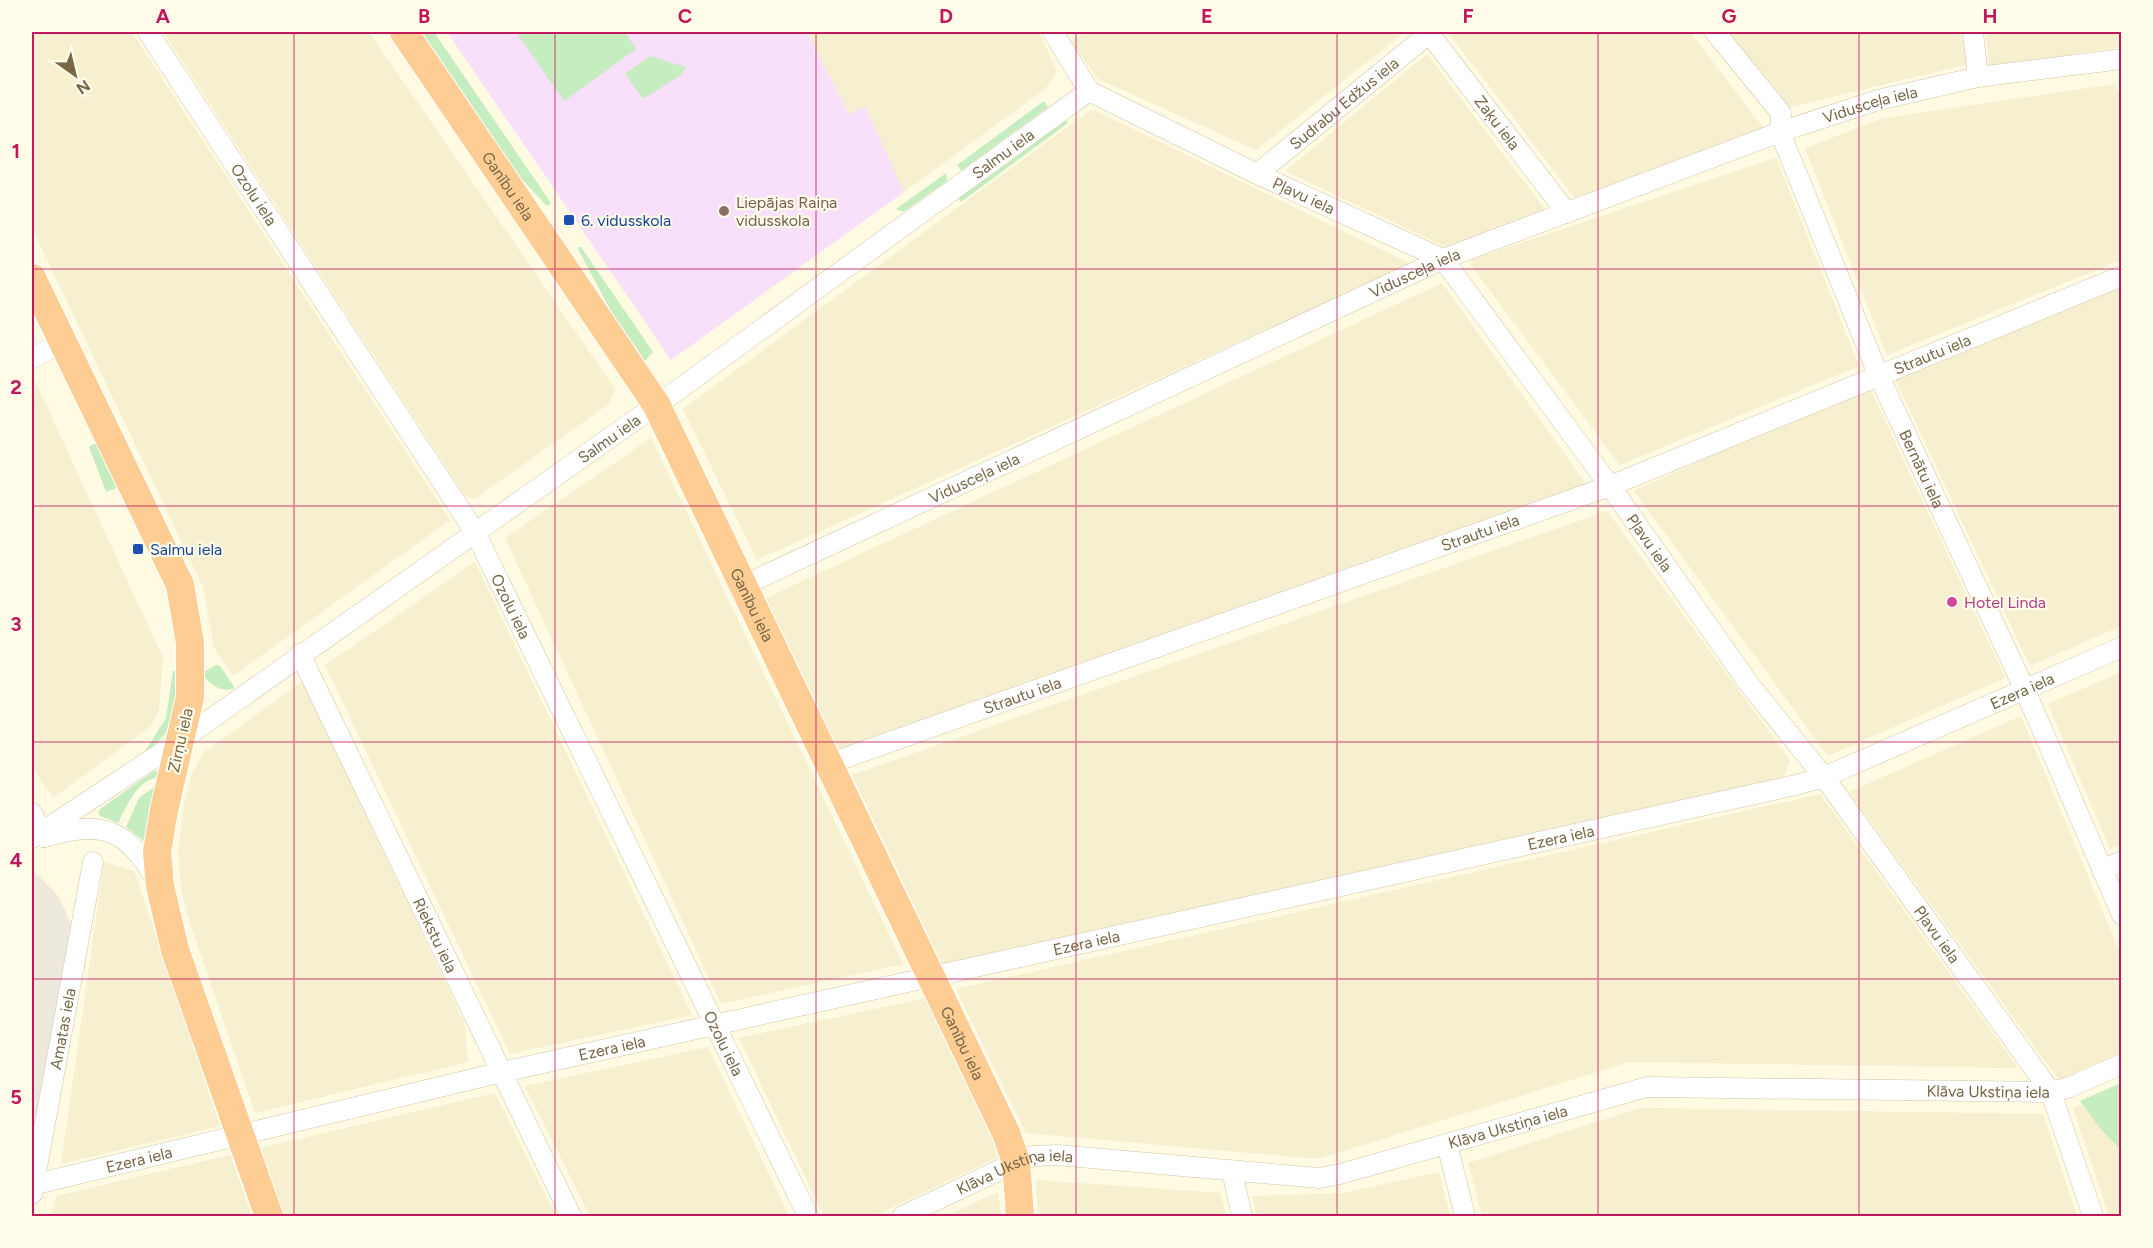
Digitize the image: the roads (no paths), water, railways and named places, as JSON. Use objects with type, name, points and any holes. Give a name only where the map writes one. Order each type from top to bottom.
[{"type":"highway","name":"Ganību iela","points":[[404,32],[656,404],[1006,1133],[1016,1162],[1020,1216]]},
{"type":"highway","name":"Zirņu iela","points":[[32,278],[180,585],[190,643],[189,697],[157,852],[160,886],[175,950],[269,1216]]},
{"type":"street","name":"Ozolu iela","points":[[148,32],[475,532],[808,1216]]},
{"type":"street","name":"Sudrabu Edžus iela","points":[[1257,174],[1429,32]]},
{"type":"street","name":"Zaķu iela","points":[[1429,32],[1567,213]]},
{"type":"street","name":"Bernātu iela","points":[[1715,32],[1781,113],[1780,132],[1878,374],[2025,690],[2121,915]]},
{"type":"street","points":[[1973,32],[1978,77]]},
{"type":"street","points":[[1061,35],[1089,91]]},
{"type":"street","name":"Vidusceļa iela","points":[[742,586],[1443,259],[1780,132],[1878,100],[1978,77],[2120,63]]},
{"type":"street","name":"Salmu iela","points":[[38,837],[181,740],[909,225],[1089,91]]},
{"type":"street","name":"Pļavu iela","points":[[1089,91],[1257,174],[1443,259],[1610,486],[1749,684],[1824,777],[2051,1092],[2093,1216]]},
{"type":"street","name":"Strautu iela","points":[[828,764],[1610,486],[2121,276]]},
{"type":"street","points":[[32,358],[63,342]]},
{"type":"street","name":"Ezera iela","points":[[32,1188],[241,1134],[502,1072],[1824,777],[2121,647]]},
{"type":"street","name":"Riekstu iela","points":[[300,654],[571,1216]]},
{"type":"street","points":[[32,813],[38,837],[87,827],[108,831],[125,839],[138,851],[160,886]]},
{"type":"street","points":[[2102,870],[2121,861]]},
{"type":"street","name":"Amatas iela","points":[[32,1188],[93,862]]},
{"type":"street","name":"Klāva Ukstiņa iela","points":[[903,1216],[1033,1156],[1057,1155],[1319,1178],[1647,1087],[2051,1092],[2070,1087],[2121,1064]]},
{"type":"street","points":[[1447,1144],[1466,1216]]},
{"type":"street","points":[[1232,1171],[1242,1216]]},
{"type":"place","name":"Liepājas Raiņa vidusskola","points":[[724,211]]},
{"type":"place","name":"6. vidusskola","points":[[569,220]]},
{"type":"place","name":"Salmu iela","points":[[138,549]]},
{"type":"place","name":"Hotel Linda","points":[[1952,602]]}]
